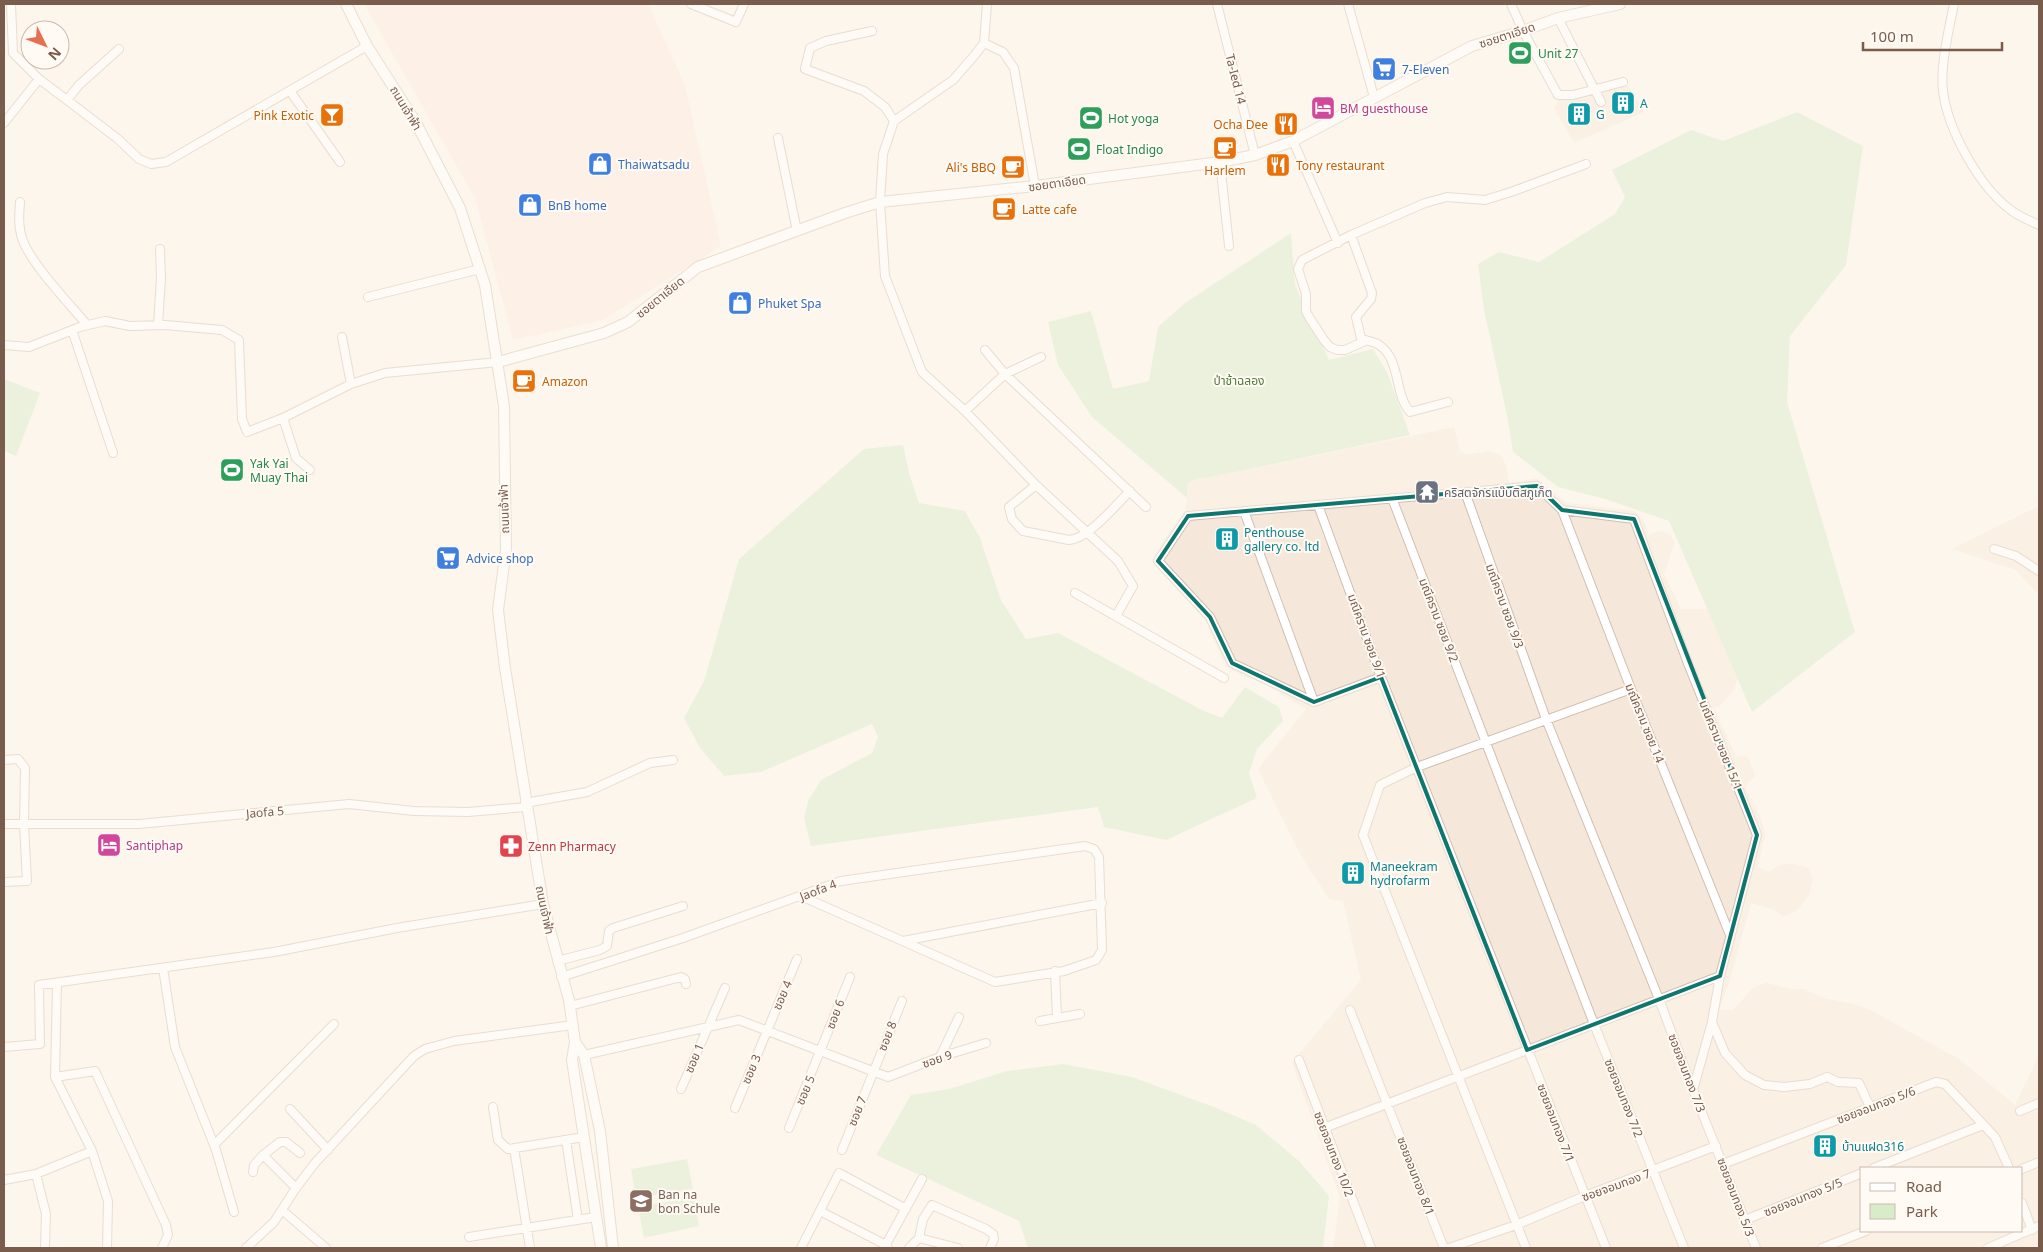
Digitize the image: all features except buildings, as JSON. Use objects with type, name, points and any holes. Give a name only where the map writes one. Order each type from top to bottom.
[{"type":"main road","name":"ถนนเจ้าฟ้า","points":[[346,4],[367,46],[415,121],[460,208],[485,285],[504,406],[506,549],[498,610],[525,805],[542,904],[570,1006],[575,1042],[572,1060],[601,1248]]},
{"type":"main road","name":"ซอยตาเอียด","points":[[498,362],[604,333],[628,322],[698,267],[845,213],[880,202],[1034,186],[1220,162],[1255,155],[1293,141],[1472,46],[1523,31],[1558,18],[1620,4]]},
{"type":"main road","name":"ถนนเจ้าฟ้า","points":[[575,1042],[584,1055],[600,1131],[613,1248]]},
{"type":"street","points":[[11,4],[12,53]]},
{"type":"street","points":[[691,4],[736,22],[744,4]]},
{"type":"street","points":[[987,4],[984,43],[953,80],[894,121],[883,154],[880,202],[885,276],[922,372],[965,411],[1036,485],[1118,561],[1133,586],[1116,616]]},
{"type":"street","name":"Ta-Ied 14","points":[[1218,4],[1255,155]]},
{"type":"street","points":[[1348,4],[1374,97]]},
{"type":"street","points":[[1511,4],[1523,31],[1558,95],[1573,95],[1624,82]]},
{"type":"street","points":[[1954,4],[1945,46],[1943,90],[1954,130],[1978,177],[2012,212],[2039,225]]},
{"type":"street","points":[[1558,18],[1601,102]]},
{"type":"street","points":[[872,31],[826,41],[810,48],[805,69],[864,91],[885,107],[894,121]]},
{"type":"street","points":[[984,43],[1002,52],[1014,68],[1034,186]]},
{"type":"street","points":[[4,53],[12,53],[40,79],[118,139],[139,159],[151,164],[166,162],[367,46]]},
{"type":"street","points":[[67,100],[79,85],[119,49]]},
{"type":"street","points":[[4,124],[40,79]]},
{"type":"street","points":[[290,91],[340,162]]},
{"type":"street","points":[[778,138],[797,231]]},
{"type":"street","points":[[1293,141],[1338,243]]},
{"type":"street","points":[[1220,162],[1228,246]]},
{"type":"street","points":[[1448,402],[1410,412],[1389,356],[1377,343],[1365,341],[1345,350],[1337,350],[1330,347],[1308,317],[1306,294],[1298,269],[1299,264],[1307,256],[1338,243],[1351,235],[1425,204],[1447,197],[1485,200],[1586,164]]},
{"type":"street","points":[[20,202],[20,232],[30,255],[87,325]]},
{"type":"street","points":[[1351,235],[1372,294],[1371,299],[1356,320],[1360,336],[1365,341]]},
{"type":"street","points":[[158,325],[162,278],[160,249]]},
{"type":"street","points":[[368,297],[480,269]]},
{"type":"street","points":[[4,345],[29,346],[87,325],[105,321],[130,326],[158,325],[222,330],[239,340],[242,419],[247,432],[283,418],[351,384],[384,373],[498,362]]},
{"type":"street","points":[[72,330],[113,453]]},
{"type":"street","points":[[342,337],[351,384]]},
{"type":"street","points":[[985,350],[1005,374],[1146,507]]},
{"type":"street","points":[[965,411],[1005,374],[1041,357]]},
{"type":"street","points":[[283,418],[296,458],[310,470]]},
{"type":"street","points":[[1036,485],[1009,508],[1012,519],[1023,532],[1069,540],[1075,540],[1088,532],[1130,491]]},
{"type":"street","points":[[1381,677],[1314,702],[1232,663],[1210,617],[1158,561],[1188,516],[1537,486],[1562,510]]},
{"type":"street","name":"มณีคราม ซอย 9/3","points":[[1464,492],[1546,719],[1659,999]]},
{"type":"street","name":"มณีคราม ซอย 9/2","points":[[1392,498],[1594,1024]]},
{"type":"street","name":"มณีคราม ซอย 9/1","points":[[1318,505],[1381,677],[1528,1050]]},
{"type":"street","name":"มณีคราม ซอย 15/1","points":[[1562,510],[1634,519],[1689,666],[1757,835],[1720,976],[1712,1022],[1693,1090]]},
{"type":"street","name":"มณีคราม ซอย 14","points":[[1562,510],[1631,689],[1730,935]]},
{"type":"street","points":[[1244,511],[1314,702]]},
{"type":"street","points":[[1994,549],[2016,556],[2039,570]]},
{"type":"street","points":[[1075,593],[1224,678]]},
{"type":"street","points":[[1526,1248],[1362,834],[1380,785],[1417,767],[1631,689]]},
{"type":"street","points":[[4,760],[18,760],[25,768],[24,824],[27,882],[4,882]]},
{"type":"street","name":"Jaofa 5","points":[[4,824],[139,824],[349,804],[414,811],[468,812],[525,805],[587,792],[650,763],[673,760]]},
{"type":"street","name":"Jaofa 4","points":[[561,977],[841,881],[1085,846],[1094,849],[1099,857],[1102,903]]},
{"type":"street","points":[[800,896],[995,982],[1064,971],[1096,960],[1102,950],[1102,903],[903,941]]},
{"type":"street","points":[[4,1047],[40,1044],[39,986],[274,952],[397,928],[542,904]]},
{"type":"street","points":[[558,961],[600,950],[607,946],[609,931],[613,928],[683,906]]},
{"type":"street","name":"ซอย 4","points":[[767,1031],[797,959]]},
{"type":"street","points":[[162,968],[176,1046],[214,1145],[234,1212]]},
{"type":"street","points":[[1055,971],[1057,1018]]},
{"type":"street","points":[[1324,1128],[1720,976]]},
{"type":"street","points":[[570,1006],[681,977],[685,979],[686,984]]},
{"type":"street","name":"ซอย 6","points":[[820,1052],[850,977]]},
{"type":"street","points":[[57,983],[55,1077],[92,1151],[108,1201],[108,1248]]},
{"type":"street","name":"ซอย 1","points":[[681,1089],[725,988]]},
{"type":"street","name":"ซอยจอมทอง 7/3","points":[[1659,999],[1716,1146]]},
{"type":"street","name":"ซอย 8","points":[[873,1071],[902,1001]]},
{"type":"street","name":"ซอยจอมทอง 8/1","points":[[1350,1010],[1444,1248]]},
{"type":"street","points":[[1040,1021],[1080,1014]]},
{"type":"street","points":[[940,1057],[959,1017]]},
{"type":"street","points":[[584,1055],[740,1020],[873,1071]]},
{"type":"street","points":[[1712,1022],[1725,1053],[1745,1075],[1764,1085],[1784,1087],[1810,1084],[1827,1077],[1838,1082],[1859,1083],[1870,1107]]},
{"type":"street","points":[[214,1145],[334,1024]]},
{"type":"street","name":"ซอยจอมทอง 7/2","points":[[1594,1024],[1684,1248]]},
{"type":"street","points":[[246,1248],[274,1222],[296,1188],[328,1150],[414,1056],[425,1049],[454,1041],[573,1025]]},
{"type":"street","name":"ซอย 3","points":[[735,1108],[767,1031]]},
{"type":"street","name":"ซอย 9","points":[[873,1071],[888,1077],[940,1057],[986,1043]]},
{"type":"street","name":"ซอยจอมทอง 7/1","points":[[1528,1050],[1606,1248]]},
{"type":"street","name":"ซอย 5","points":[[789,1128],[820,1052]]},
{"type":"street","name":"ซอยจอมทอง 10/2","points":[[1299,1060],[1371,1248]]},
{"type":"street","points":[[55,1077],[95,1071],[166,1225],[168,1235],[162,1248]]},
{"type":"street","name":"ซอย 7","points":[[842,1150],[873,1071]]},
{"type":"street","name":"ซอยจอมทอง 5/6","points":[[1723,1164],[1936,1082],[1945,1084],[1983,1125]]},
{"type":"street","points":[[2020,1111],[2039,1103]]},
{"type":"street","points":[[492,1107],[498,1140],[508,1149],[584,1137]]},
{"type":"street","points":[[290,1109],[328,1150]]},
{"type":"street","points":[[1877,1167],[1983,1125],[1995,1137],[2009,1167]]},
{"type":"street","points":[[566,1140],[578,1220]]},
{"type":"street","points":[[253,1172],[254,1165],[263,1155],[280,1142],[286,1142],[300,1153]]},
{"type":"street","name":"ซอยจอมทอง 7","points":[[1449,1248],[1516,1225],[1585,1196],[1716,1146]]},
{"type":"street","name":"ซอยจอมทอง 5/3","points":[[1716,1146],[1756,1248]]},
{"type":"street","points":[[514,1148],[530,1248]]},
{"type":"street","points":[[4,1180],[36,1174],[92,1151]]},
{"type":"street","points":[[263,1155],[296,1188]]},
{"type":"street","points":[[2023,1168],[2039,1162]]},
{"type":"street","points":[[802,1248],[839,1173],[906,1209]]},
{"type":"street","points":[[36,1174],[46,1214],[45,1248]]},
{"type":"street","name":"ซอยจอมทอง 5/5","points":[[1745,1220],[1860,1174]]},
{"type":"street","points":[[820,1211],[886,1247],[922,1179]]},
{"type":"street","points":[[909,1248],[919,1238],[923,1219],[932,1205],[986,1229],[993,1234],[994,1239],[990,1248]]},
{"type":"street","points":[[1988,1248],[2035,1228],[2023,1205]]},
{"type":"street","points":[[282,1210],[326,1248]]},
{"type":"street","points":[[469,1237],[596,1217]]},
{"type":"street","points":[[1822,1248],[1863,1232]]},
{"type":"street","points":[[919,1238],[958,1248]]},
{"type":"highlighted area","points":[[1537,486],[1562,510],[1634,519],[1757,835],[1720,976],[1527,1050],[1381,677],[1314,702],[1232,663],[1210,617],[1158,561],[1188,516]]},
{"type":"shaded area","points":[[364,4],[648,4],[685,85],[721,246],[603,320],[513,340],[475,198]]},
{"type":"shaded area","points":[[1624,79],[1644,112],[1574,143],[1554,108],[1563,92]]},
{"type":"shaded area","points":[[1454,427],[1460,451],[1467,455],[1488,451],[1500,454],[1506,465],[1509,483],[1536,478],[1567,503],[1634,511],[1644,521],[1649,535],[1659,531],[1670,534],[1675,542],[1664,574],[1681,609],[1711,609],[1738,676],[1734,690],[1721,705],[1714,708],[1736,756],[1748,757],[1755,776],[1745,787],[1761,819],[1765,834],[1758,867],[1768,872],[1780,865],[1793,864],[1809,868],[1812,880],[1809,895],[1797,911],[1784,916],[1772,909],[1751,903],[1729,983],[1719,1010],[1733,1010],[1754,987],[1766,983],[1791,989],[1804,989],[1823,998],[1854,1004],[1870,1010],[1959,1059],[2015,1105],[2039,1055],[2039,1248],[1333,1248],[1340,1198],[1292,1062],[1361,980],[1343,901],[1329,899],[1300,854],[1258,769],[1306,709],[1268,686],[1225,666],[1205,620],[1154,560],[1163,541],[1184,513],[1187,502],[1188,483],[1198,478],[1207,478]]},
{"type":"shaded area","points":[[2039,506],[2039,595],[2016,570],[1952,549]]},
{"type":"green space","points":[[1797,112],[1863,146],[1846,265],[1790,336],[1787,402],[1855,632],[1752,712],[1669,521],[1605,499],[1558,487],[1513,452],[1507,415],[1484,310],[1478,264],[1499,252],[1539,262],[1615,214],[1625,197],[1612,170],[1691,130],[1723,141]]},
{"type":"green space","name":"ป่าช้าฉลอง","points":[[1291,233],[1295,285],[1329,360],[1373,349],[1387,372],[1410,435],[1207,478],[1198,478],[1188,483],[1187,498],[1092,417],[1058,365],[1048,322],[1091,311],[1113,389],[1149,381],[1158,327],[1185,303]]},
{"type":"green space","points":[[4,379],[40,393],[16,456],[4,451]]},
{"type":"green space","points":[[903,445],[909,473],[919,503],[965,511],[980,538],[1001,600],[1026,639],[1058,633],[1202,710],[1222,718],[1245,687],[1279,707],[1283,721],[1257,749],[1249,773],[1257,798],[1166,840],[1104,827],[1098,807],[811,846],[804,818],[808,801],[821,780],[872,753],[878,737],[872,724],[761,772],[724,776],[700,748],[684,718],[704,681],[739,559],[864,449]]},
{"type":"green space","points":[[1063,1064],[1132,1077],[1214,1107],[1256,1125],[1299,1161],[1329,1196],[1323,1248],[1028,1248],[1019,1221],[876,1155],[911,1095],[949,1089],[1007,1071]]},
{"type":"green space","points":[[687,1159],[693,1189],[636,1198],[631,1169]]},
{"type":"green space","points":[[694,1197],[699,1226],[644,1238],[638,1207]]},
{"type":"place","name":"Unit 27","points":[[1520,53]]},
{"type":"place","name":"7-Eleven","points":[[1384,69]]},
{"type":"place","name":"A","points":[[1623,103]]},
{"type":"place","name":"BM guesthouse","points":[[1323,108]]},
{"type":"place","name":"G","points":[[1579,114]]},
{"type":"place","name":"Pink Exotic","points":[[332,115]]},
{"type":"place","name":"Hot yoga","points":[[1091,118]]},
{"type":"place","name":"Ocha Dee","points":[[1286,124]]},
{"type":"place","name":"Harlem","points":[[1225,148]]},
{"type":"place","name":"Float Indigo","points":[[1079,149]]},
{"type":"place","name":"Thaiwatsadu","points":[[600,164]]},
{"type":"place","name":"Tony restaurant","points":[[1278,165]]},
{"type":"place","name":"Ali's BBQ","points":[[1013,167]]},
{"type":"place","name":"BnB home","points":[[530,205]]},
{"type":"place","name":"Latte cafe","points":[[1004,209]]},
{"type":"place","name":"Phuket Spa","points":[[740,303]]},
{"type":"place","name":"Amazon","points":[[524,381]]},
{"type":"place","name":"Yak Yai Muay Thai","points":[[232,470]]},
{"type":"place","name":"คริสตจักรแบ๊บติสภูเก็ต","points":[[1427,492]]},
{"type":"place","name":"Penthouse gallery co. ltd","points":[[1227,539]]},
{"type":"place","name":"Advice shop","points":[[448,558]]},
{"type":"place","name":"Santiphap","points":[[109,845]]},
{"type":"place","name":"Zenn Pharmacy","points":[[511,846]]},
{"type":"place","name":"Maneekram hydrofarm","points":[[1353,873]]},
{"type":"place","name":"บ้านแฝด316","points":[[1825,1146]]},
{"type":"place","name":"Ban na bon Schule","points":[[641,1201]]}]
